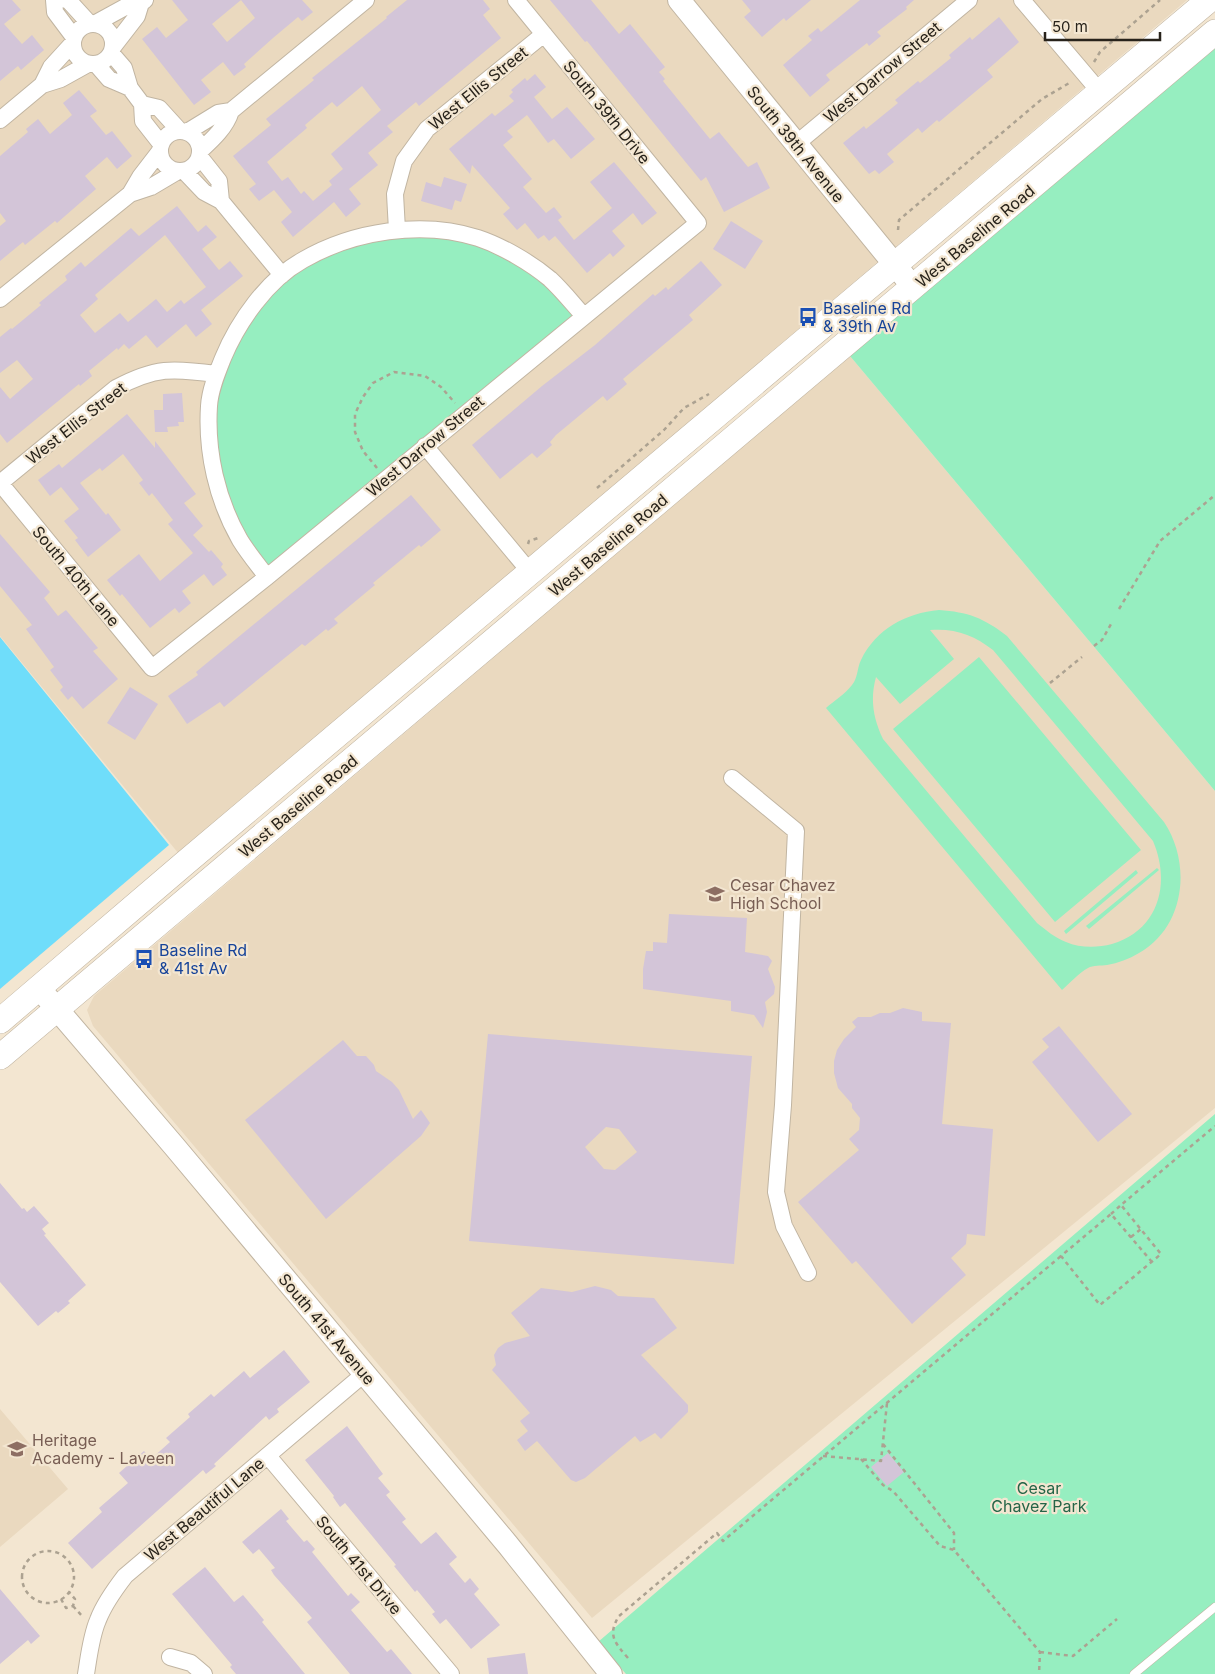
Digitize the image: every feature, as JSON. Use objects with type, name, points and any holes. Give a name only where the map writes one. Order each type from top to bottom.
[{"type":"main road","name":"West Baseline Road","points":[[0,1021],[1209,0]]},
{"type":"main road","name":"West Baseline Road","points":[[0,1057],[1215,32]]},
{"type":"street","points":[[54,0],[55,12],[73,40],[77,57],[82,61],[92,64],[109,79],[130,88]]},
{"type":"street","points":[[66,0],[93,23],[108,29],[113,40],[112,50],[124,68],[130,88],[142,104],[143,121],[161,147],[163,162],[167,166],[181,171],[204,192],[221,201],[282,275]]},
{"type":"street","points":[[130,194],[168,135],[183,131],[218,114],[231,111],[366,0]]},
{"type":"street","name":"South 39th Drive","points":[[516,0],[698,223]]},
{"type":"street","name":"West Darrow Street","points":[[796,144],[969,0]]},
{"type":"street","points":[[1022,0],[1100,92]]},
{"type":"street","name":"South 39th Avenue","points":[[683,1],[796,144],[914,287]]},
{"type":"street","points":[[42,85],[51,67],[73,40],[80,28],[127,6],[143,2]]},
{"type":"street","points":[[0,120],[42,85],[105,60],[137,16],[143,2]]},
{"type":"street","name":"West Ellis Street","points":[[397,230],[395,194],[404,161],[427,129],[544,34]]},
{"type":"street","points":[[142,104],[159,108],[183,131],[197,139],[200,153],[219,181],[221,201]]},
{"type":"street","points":[[0,299],[130,194],[151,187],[194,166],[200,153],[228,121],[231,111]]},
{"type":"street","name":"West Darrow Street","points":[[152,668],[267,577],[698,223]]},
{"type":"street","points":[[267,577],[240,540],[217,490],[209,443],[209,404],[216,374],[231,338],[252,307],[282,275],[302,260],[354,239],[397,230],[436,229],[478,238],[517,256],[550,280],[584,315]]},
{"type":"street","name":"West Ellis Street","points":[[0,483],[116,388],[132,379],[168,369],[216,374]]},
{"type":"street","points":[[425,446],[530,572]]},
{"type":"street","name":"South 40th Lane","points":[[0,483],[152,668]]},
{"type":"street","points":[[732,778],[796,831],[783,1104],[776,1192],[784,1226],[808,1273]]},
{"type":"street","name":"South 41st Avenue","points":[[39,988],[508,1545],[611,1674]]},
{"type":"street","name":"West Beautiful Lane","points":[[86,1674],[98,1620],[125,1576],[364,1374]]},
{"type":"street","name":"South 41st Drive","points":[[268,1456],[451,1674]]},
{"type":"street","points":[[170,1657],[191,1663],[204,1674]]},
{"type":"lane","points":[[1134,1674],[1215,1607]]},
{"type":"path","points":[[1093,63],[1100,52],[1160,0]]},
{"type":"path","points":[[898,230],[899,220],[1042,99],[1072,81]]},
{"type":"path","points":[[386,479],[363,451],[355,432],[355,414],[363,397],[373,383],[394,372],[425,376],[441,388],[464,414]]},
{"type":"path","points":[[1119,609],[1160,541],[1215,495]]},
{"type":"path","points":[[1094,646],[1102,640],[1111,624]]},
{"type":"path","points":[[1050,684],[1082,656]]},
{"type":"path","points":[[628,1658],[613,1638],[614,1622],[619,1616],[717,1533],[722,1541],[1215,1126]]},
{"type":"path","points":[[1060,1256],[1100,1305],[1152,1262],[1161,1254],[1121,1205]]},
{"type":"path","points":[[1111,1214],[1152,1262]]},
{"type":"path","points":[[1131,1238],[1141,1229]]},
{"type":"path","points":[[823,1456],[881,1461],[886,1403]]},
{"type":"path","points":[[883,1444],[954,1532],[954,1550]]},
{"type":"path","points":[[861,1459],[884,1485],[893,1491],[940,1546],[954,1550],[1040,1652],[1039,1674]]},
{"type":"path","points":[[50,1550],[58,1552],[66,1557],[71,1564],[74,1581],[69,1592],[61,1600],[51,1603],[42,1602],[28,1594],[23,1586],[21,1578],[22,1569],[26,1561],[33,1554],[50,1550]]},
{"type":"path","points":[[61,1600],[66,1608],[73,1606],[75,1598],[69,1592]]},
{"type":"path","points":[[1040,1652],[1073,1656],[1117,1620]]},
{"type":"shaded area","points":[[0,0],[1187,0],[179,854],[0,636]]},
{"type":"shaded area","name":"Cesar Chavez High School","points":[[850,356],[1215,791],[1215,1108],[592,1618],[93,1026],[87,1010],[94,996]]},
{"type":"shaded area","name":"Heritage Academy - Laveen","points":[[0,1409],[68,1489],[0,1547]]},
{"type":"green space","points":[[1215,46],[1215,791],[850,356]]},
{"type":"green space","points":[[436,229],[517,256],[583,315],[267,577],[217,490],[209,404],[252,307],[321,252]]},
{"type":"green space","points":[[939,610],[967,614],[983,620],[1007,636],[1164,822],[1173,839],[1178,857],[1181,875],[1179,894],[1175,911],[1166,927],[1154,942],[1139,953],[1115,963],[1092,966],[1078,975],[1062,990],[826,708],[852,685],[867,649],[884,631],[904,619]],"holes":[[[930,630],[956,631],[979,640],[993,650],[1153,841],[1161,873],[1157,903],[1141,928],[1128,937],[1112,944],[1095,947],[1083,946],[1062,940],[1037,923],[883,739],[877,724],[873,701],[876,677],[900,704],[954,659]]]},
{"type":"green space","points":[[979,657],[1141,850],[1055,922],[893,729]]},
{"type":"green space","points":[[1157,868],[1159,870],[1089,929],[1086,926]]},
{"type":"green space","points":[[1136,870],[1138,873],[1066,934],[1064,931]]},
{"type":"green space","name":"Cesar Chavez Park","points":[[1215,1114],[1215,1674],[626,1674],[598,1642]]},
{"type":"water","points":[[0,637],[169,845],[0,989]]},
{"type":"building","points":[[0,0],[12,0],[21,10],[4,24],[22,44],[32,35],[44,50],[21,70],[18,66],[0,81]]},
{"type":"building","points":[[172,0],[241,0],[302,0],[313,12],[302,21],[298,17],[244,64],[246,67],[234,76],[223,62],[201,80],[211,92],[194,105],[142,39],[157,27],[166,38],[188,20]],"holes":[[[241,0],[255,18],[227,42],[212,24]]]},
{"type":"building","points":[[407,0],[483,0],[490,9],[483,15],[501,38],[419,106],[416,102],[387,126],[393,132],[368,153],[378,165],[349,189],[361,204],[346,217],[334,202],[293,237],[281,222],[292,212],[274,190],[259,201],[249,189],[256,184],[233,156],[271,125],[266,119]],"holes":[[[362,86],[381,110],[331,154],[343,169],[329,181],[332,185],[313,201],[304,191],[301,194],[288,177],[282,181],[267,162],[307,128],[305,125],[332,102],[337,107]]]},
{"type":"building","points":[[550,0],[591,0],[619,34],[630,24],[665,67],[659,72],[665,79],[663,81],[710,139],[719,132],[748,167],[757,162],[770,188],[724,212],[706,177],[701,181],[587,41],[585,42]]},
{"type":"building","points":[[742,0],[811,0],[786,21],[784,18],[762,37],[744,17],[751,11]]},
{"type":"building","points":[[860,0],[914,0],[906,7],[907,9],[877,32],[881,36],[869,46],[867,43],[826,75],[830,80],[810,97],[783,65],[812,40],[808,36],[818,28],[821,32]]},
{"type":"building","points":[[999,17],[1019,42],[987,70],[993,77],[939,122],[937,120],[922,133],[918,128],[887,154],[894,162],[879,174],[875,170],[869,174],[843,143],[864,126],[866,129],[898,103],[895,100],[951,58],[949,55],[970,37],[972,40]]},
{"type":"building","points":[[535,74],[546,87],[534,97],[552,119],[567,107],[595,139],[571,159],[554,139],[548,143],[527,115],[507,131],[513,137],[503,145],[532,179],[523,187],[546,213],[554,207],[562,217],[558,220],[574,240],[612,208],[590,182],[614,162],[657,213],[642,225],[633,213],[612,231],[625,246],[613,257],[610,253],[587,273],[555,236],[549,241],[544,235],[538,239],[525,223],[517,230],[503,214],[510,208],[472,165],[470,174],[449,149],[492,113],[495,116],[514,101],[509,96],[513,92],[511,90],[525,78],[527,81]]},
{"type":"building","points":[[79,90],[97,111],[90,116],[106,135],[112,131],[132,156],[117,169],[107,157],[85,176],[96,189],[57,223],[55,221],[25,245],[23,242],[0,261],[0,226],[6,221],[0,213],[0,156],[28,132],[26,129],[38,119],[50,134],[72,115],[63,103]]},
{"type":"building","points":[[444,177],[467,184],[461,202],[455,200],[452,210],[421,201],[426,182],[441,187]]},
{"type":"building","points":[[177,206],[198,232],[206,225],[217,237],[202,249],[219,270],[230,261],[243,276],[201,310],[212,324],[196,337],[186,324],[157,348],[146,335],[129,349],[124,344],[89,371],[92,376],[80,386],[79,384],[7,443],[0,434],[0,387],[10,399],[33,379],[17,360],[0,373],[0,337],[41,305],[39,303],[67,280],[65,276],[81,262],[85,267],[131,228],[139,236]],"holes":[[[165,235],[206,287],[184,304],[181,300],[167,312],[156,299],[128,322],[120,313],[95,333],[80,315],[98,299],[95,295]]]},
{"type":"building","points":[[731,221],[763,241],[745,269],[713,249]]},
{"type":"building","points":[[701,261],[722,285],[689,315],[693,320],[623,379],[627,384],[607,401],[603,396],[556,435],[550,442],[552,445],[537,458],[532,453],[500,479],[472,445],[542,386],[595,345],[653,294],[655,296],[666,287],[668,290]]},
{"type":"building","points":[[182,393],[184,422],[178,422],[179,426],[167,427],[168,432],[155,432],[154,410],[163,410],[163,394]]},
{"type":"building","points":[[127,414],[155,448],[155,441],[196,494],[184,503],[203,526],[193,535],[209,552],[211,550],[223,564],[221,567],[227,575],[213,586],[204,574],[182,591],[191,603],[179,613],[175,608],[150,628],[122,594],[120,596],[107,580],[139,554],[160,581],[193,553],[168,524],[173,520],[152,493],[149,496],[139,483],[143,480],[123,454],[102,471],[100,468],[80,483],[121,530],[88,557],[75,540],[78,538],[64,521],[79,509],[61,487],[50,496],[38,480],[59,464],[62,468]]},
{"type":"building","points":[[411,495],[441,530],[421,547],[419,545],[373,583],[375,585],[334,619],[338,623],[328,631],[326,629],[305,646],[302,644],[224,707],[220,702],[187,724],[168,696],[198,675],[196,672]]},
{"type":"building","points":[[0,534],[50,592],[44,598],[58,616],[66,610],[98,648],[93,651],[118,679],[83,709],[72,696],[68,700],[60,690],[63,687],[50,670],[54,667],[26,629],[32,625],[0,586]]},
{"type":"building","points":[[130,687],[158,704],[135,740],[107,723]]},
{"type":"building","points":[[669,914],[747,918],[745,952],[768,956],[772,961],[768,969],[775,987],[774,994],[765,1002],[767,1012],[763,1028],[754,1015],[731,1011],[731,1001],[643,989],[643,969],[646,951],[653,951],[653,942],[667,943]]},
{"type":"building","points":[[903,1008],[922,1012],[922,1021],[951,1023],[942,1124],[993,1129],[985,1236],[967,1234],[966,1244],[951,1258],[966,1275],[912,1324],[856,1261],[852,1264],[798,1202],[859,1150],[849,1139],[859,1130],[860,1118],[852,1108],[852,1104],[838,1088],[834,1073],[834,1061],[837,1050],[844,1039],[856,1027],[852,1022],[858,1017],[871,1017]]},
{"type":"building","points":[[1059,1026],[1132,1114],[1098,1142],[1032,1062],[1049,1047],[1042,1039]]},
{"type":"building","points":[[488,1034],[752,1056],[734,1264],[469,1241]],"holes":[[[606,1127],[619,1129],[637,1152],[615,1170],[604,1169],[585,1147]]]},
{"type":"building","points":[[343,1040],[357,1056],[366,1056],[374,1065],[376,1071],[392,1082],[399,1090],[413,1119],[421,1110],[430,1123],[421,1136],[326,1219],[245,1120]]},
{"type":"building","points":[[0,1183],[22,1209],[24,1208],[27,1212],[34,1206],[49,1223],[42,1229],[46,1234],[44,1235],[86,1285],[68,1301],[70,1303],[58,1313],[56,1311],[38,1326],[0,1282]]},
{"type":"building","points":[[595,1286],[611,1290],[618,1296],[654,1298],[677,1328],[641,1355],[688,1405],[688,1412],[661,1439],[655,1433],[640,1442],[635,1436],[585,1478],[576,1482],[571,1480],[537,1441],[525,1451],[517,1440],[528,1431],[520,1421],[530,1413],[492,1370],[496,1365],[494,1355],[498,1348],[505,1343],[530,1336],[511,1313],[541,1288],[572,1292]]},
{"type":"building","points":[[284,1350],[310,1382],[277,1409],[279,1412],[269,1420],[266,1416],[214,1464],[216,1466],[206,1474],[203,1470],[92,1569],[68,1543],[102,1512],[99,1508],[128,1483],[119,1473],[144,1451],[151,1459],[170,1442],[166,1438],[190,1417],[188,1414],[211,1394],[214,1397],[244,1371],[250,1378]]},
{"type":"building","points":[[347,1426],[383,1474],[378,1478],[390,1492],[386,1495],[406,1519],[402,1522],[421,1544],[436,1532],[457,1557],[449,1564],[465,1583],[470,1578],[479,1589],[474,1594],[500,1625],[471,1649],[446,1619],[440,1624],[432,1614],[435,1612],[417,1590],[415,1592],[394,1566],[396,1565],[345,1503],[340,1507],[334,1496],[305,1460]]},
{"type":"building","points":[[888,1453],[904,1472],[887,1486],[871,1467]]},
{"type":"building","points":[[281,1509],[289,1519],[286,1521],[304,1542],[307,1540],[315,1549],[312,1552],[348,1596],[351,1593],[360,1602],[351,1610],[387,1652],[391,1649],[412,1674],[350,1674],[307,1622],[312,1618],[274,1575],[271,1570],[275,1568],[259,1549],[253,1554],[242,1542]]},
{"type":"building","points":[[205,1567],[234,1602],[243,1595],[264,1620],[262,1622],[305,1674],[236,1674],[230,1667],[232,1665],[172,1594]]},
{"type":"building","points":[[0,1589],[40,1636],[31,1644],[28,1640],[0,1664]]},
{"type":"building","points":[[525,1653],[528,1674],[489,1674],[487,1658]]},
{"type":"place","name":"Baseline Rd & 39th Av","points":[[808,317]]},
{"type":"place","name":"Cesar Chavez High School","points":[[715,894]]},
{"type":"place","name":"Baseline Rd & 41st Av","points":[[144,959]]},
{"type":"place","name":"Heritage Academy - Laveen","points":[[17,1449]]}]
